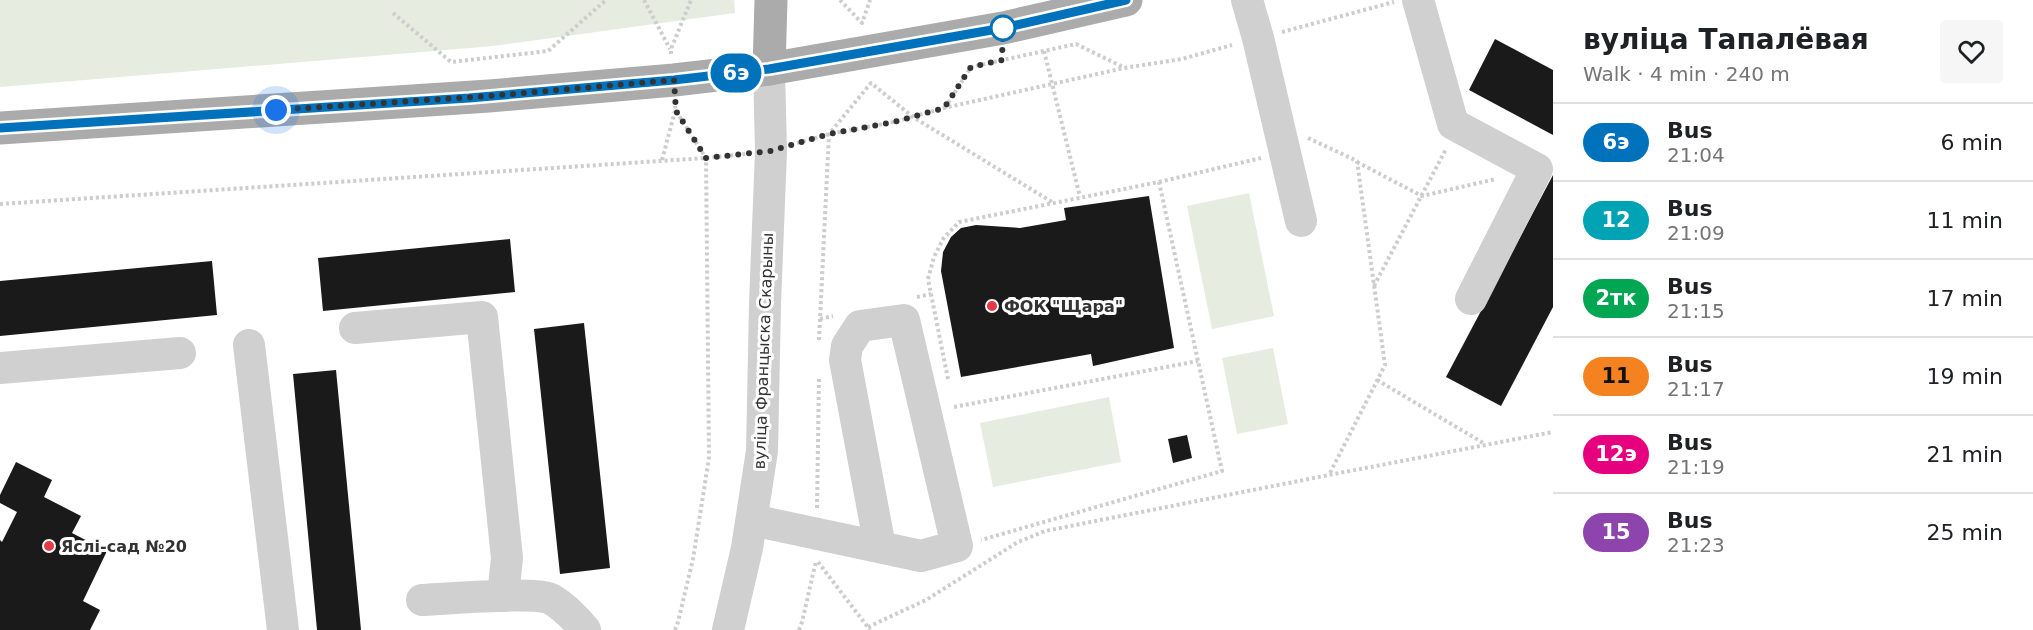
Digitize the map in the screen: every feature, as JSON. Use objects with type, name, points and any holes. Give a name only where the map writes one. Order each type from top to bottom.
[{"type":"main road","points":[[769,69],[771,0]]},
{"type":"main road","points":[[0,128],[469,98],[674,80],[769,69],[1003,28],[1126,0]]},
{"type":"street","points":[[1247,0],[1301,221]]},
{"type":"street","points":[[1418,0],[1453,124],[1538,169],[1471,299]]},
{"type":"street","name":"вуліца Францыска Скарыны","points":[[729,630],[747,549],[762,451],[771,151],[769,69]]},
{"type":"street","points":[[355,328],[482,317],[507,558],[503,596]]},
{"type":"street","points":[[752,520],[921,556],[973,538],[904,320],[860,326],[847,346],[845,360],[880,547]]},
{"type":"street","points":[[249,345],[283,630]]},
{"type":"street","points":[[0,368],[180,353]]},
{"type":"street","points":[[422,600],[503,596],[549,597],[585,630]]},
{"type":"path","points":[[393,13],[451,62],[548,51],[606,0]]},
{"type":"path","points":[[644,0],[706,158],[709,458],[693,559],[675,630]]},
{"type":"path","points":[[662,160],[674,80],[691,0]]},
{"type":"path","points":[[840,0],[862,23],[870,0]]},
{"type":"path","points":[[0,204],[706,158],[771,151],[829,134],[913,117],[944,108],[1124,68],[1182,59],[1400,0]]},
{"type":"path","points":[[944,108],[971,67],[1076,44],[1124,68]]},
{"type":"path","points":[[1044,51],[1080,197]]},
{"type":"path","points":[[819,343],[829,134],[871,83],[913,117],[1053,203]]},
{"type":"path","points":[[1374,287],[1458,126]]},
{"type":"path","points":[[1301,134],[1422,195],[1538,169]]},
{"type":"path","points":[[950,384],[928,279],[934,257],[943,239],[959,222],[1159,182],[1268,156]]},
{"type":"path","points":[[1329,475],[1385,365],[1357,161]]},
{"type":"path","points":[[973,538],[1222,471],[1159,182]]},
{"type":"path","points":[[954,407],[1198,361]]},
{"type":"path","points":[[817,533],[819,366]]},
{"type":"path","points":[[1377,380],[1486,445]]},
{"type":"path","points":[[952,396],[956,418]]},
{"type":"path","points":[[799,630],[816,559],[869,629],[926,600],[1018,542],[1045,531],[1553,432]]},
{"type":"shaded area","points":[[0,0],[734,0],[735,13],[493,46],[0,87]]},
{"type":"shaded area","points":[[1249,193],[1274,316],[1212,329],[1187,206]]},
{"type":"shaded area","points":[[1273,348],[1288,424],[1237,434],[1222,358]]},
{"type":"shaded area","points":[[1109,397],[1121,462],[993,487],[980,423]]},
{"type":"building","points":[[1495,39],[1553,70],[1553,135],[1469,90]]},
{"type":"building","points":[[1553,175],[1553,307],[1501,406],[1446,377]]},
{"type":"building","points":[[1149,196],[1174,348],[1093,366],[1091,354],[961,377],[941,271],[943,252],[951,237],[961,228],[976,225],[1020,228],[1066,220],[1064,208]]},
{"type":"building","points":[[510,239],[515,292],[323,311],[318,258]]},
{"type":"building","points":[[212,261],[217,315],[0,336],[0,281]]},
{"type":"building","points":[[584,323],[610,568],[560,574],[534,329]]},
{"type":"building","points":[[336,370],[361,630],[317,630],[293,374]]},
{"type":"building","points":[[1187,435],[1192,458],[1173,463],[1168,439]]},
{"type":"building","name":"Яслі-сад №20","points":[[16,462],[52,480],[44,497],[81,516],[72,533],[107,551],[83,601],[100,610],[90,630],[0,630],[0,540],[2,542],[17,512],[0,503],[0,495]]},
{"type":"bus line","name":"6э","points":[[0,128],[469,98],[674,80],[769,69],[1003,28],[1126,0]]},
{"type":"place","name":"ФОК \"Щара\"","points":[[992,306]]},
{"type":"place","name":"Яслі-сад №20","points":[[49,546]]},
{"type":"route","points":[[276,110],[489,96],[674,80],[676,111],[706,158],[771,151],[829,134],[894,122],[944,108],[971,67],[1002,60],[1003,28]]}]
